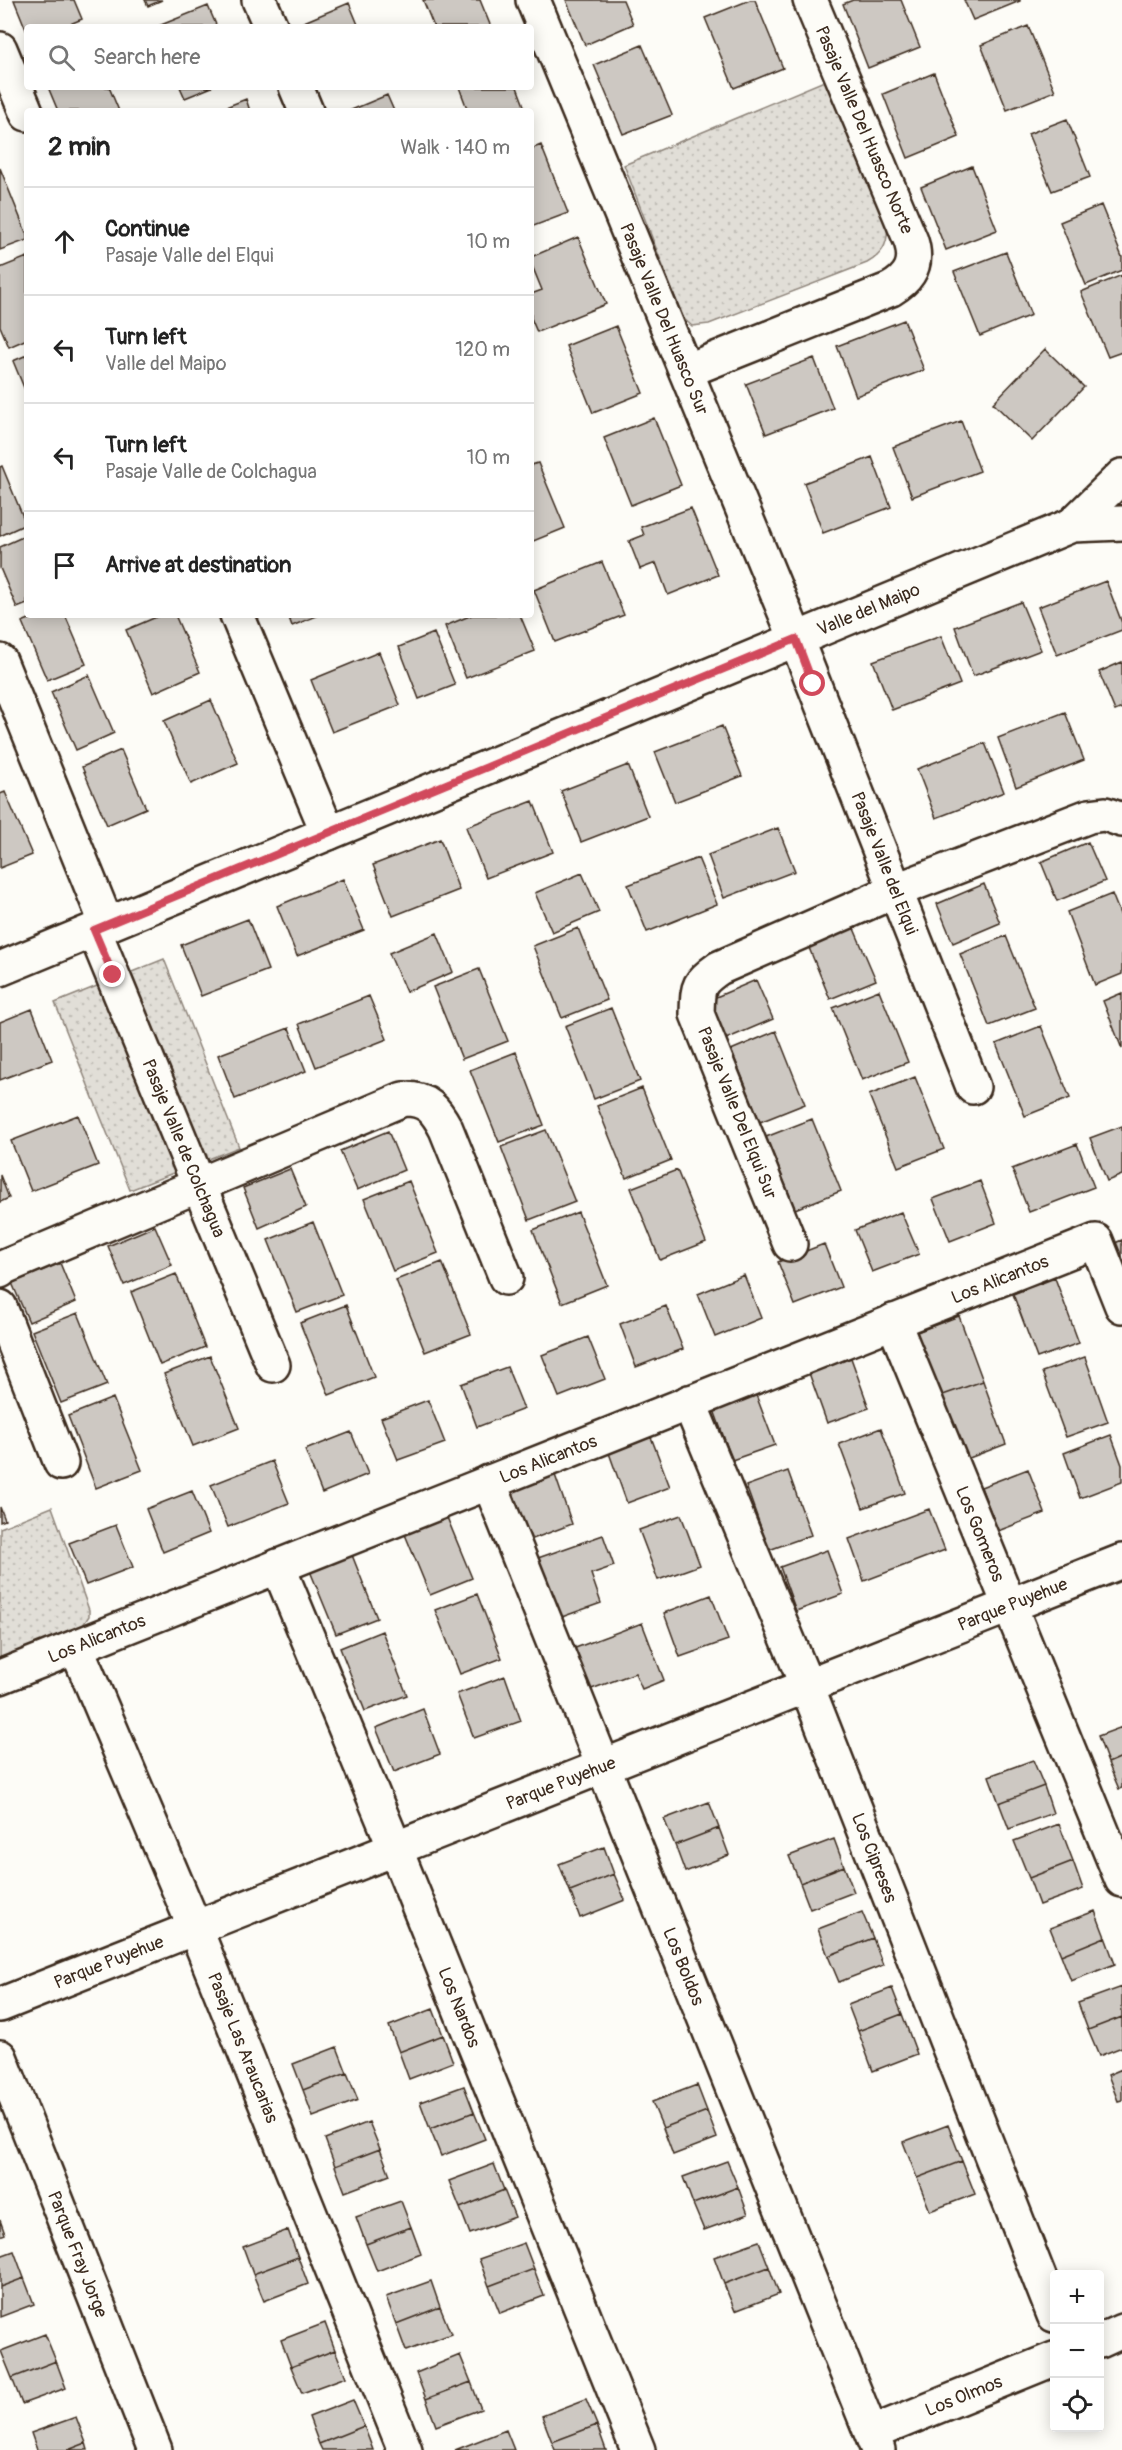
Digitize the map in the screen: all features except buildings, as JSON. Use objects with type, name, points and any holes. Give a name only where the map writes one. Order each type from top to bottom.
[{"type":"street","points":[[259,0],[270,24]]},
{"type":"street","name":"Pasaje Valle Del Huasco Sur","points":[[533,0],[796,639]]},
{"type":"street","name":"Pasaje Valle Del Huasco Norte","points":[[686,371],[891,289],[902,282],[911,271],[915,261],[911,241],[810,0]]},
{"type":"street","points":[[0,49],[25,108]]},
{"type":"street","points":[[297,90],[305,108]]},
{"type":"street","name":"Valle del Maipo","points":[[1072,525],[1122,476]]},
{"type":"street","name":"Valle del Maipo","points":[[0,969],[1072,525],[1122,523]]},
{"type":"street","points":[[238,618],[328,833]]},
{"type":"street","name":"Pasaje Valle del Elqui","points":[[796,639],[973,1087]]},
{"type":"street","name":"Pasaje Valle de Colchagua","points":[[0,661],[199,1186],[273,1365]]},
{"type":"street","name":"Pasaje Valle Del Elqui Sur","points":[[790,1244],[697,1014],[698,992],[703,979],[720,968],[897,890],[1089,816],[1105,814],[1122,820]]},
{"type":"street","points":[[0,1270],[403,1098],[416,1098],[428,1103],[446,1129],[506,1278]]},
{"type":"street","name":"Los Alicantos","points":[[0,1677],[1096,1241],[1122,1306]]},
{"type":"street","points":[[0,1307],[62,1463]]},
{"type":"street","name":"Los Gomeros","points":[[893,1321],[1122,1880]]},
{"type":"street","name":"Los Cipreses","points":[[689,1402],[807,1686],[1050,2304]]},
{"type":"street","name":"Los Boldos","points":[[489,1482],[875,2442]]},
{"type":"street","name":"Parque Puyehue","points":[[0,2005],[1122,1561]]},
{"type":"street","name":"Los Nardos","points":[[278,1566],[395,1848],[638,2450]]},
{"type":"street","name":"Pasaje Las Araucarias","points":[[76,1647],[195,1928],[405,2450]]},
{"type":"street","name":"Parque Fray Jorge","points":[[0,2057],[155,2450]]},
{"type":"street","points":[[1104,2338],[1122,2331]]},
{"type":"street","name":"Los Olmos","points":[[875,2442],[1050,2361]]},
{"type":"shaded area","points":[[829,79],[887,226],[886,243],[877,256],[867,263],[709,324],[692,326],[683,318],[624,165]]},
{"type":"shaded area","points":[[164,959],[239,1147],[130,1190],[55,1003]]},
{"type":"shaded area","points":[[52,1507],[89,1610],[89,1616],[81,1628],[0,1660],[0,1528]]},
{"type":"route","points":[[113,975],[94,930],[796,639],[813,684]]}]
